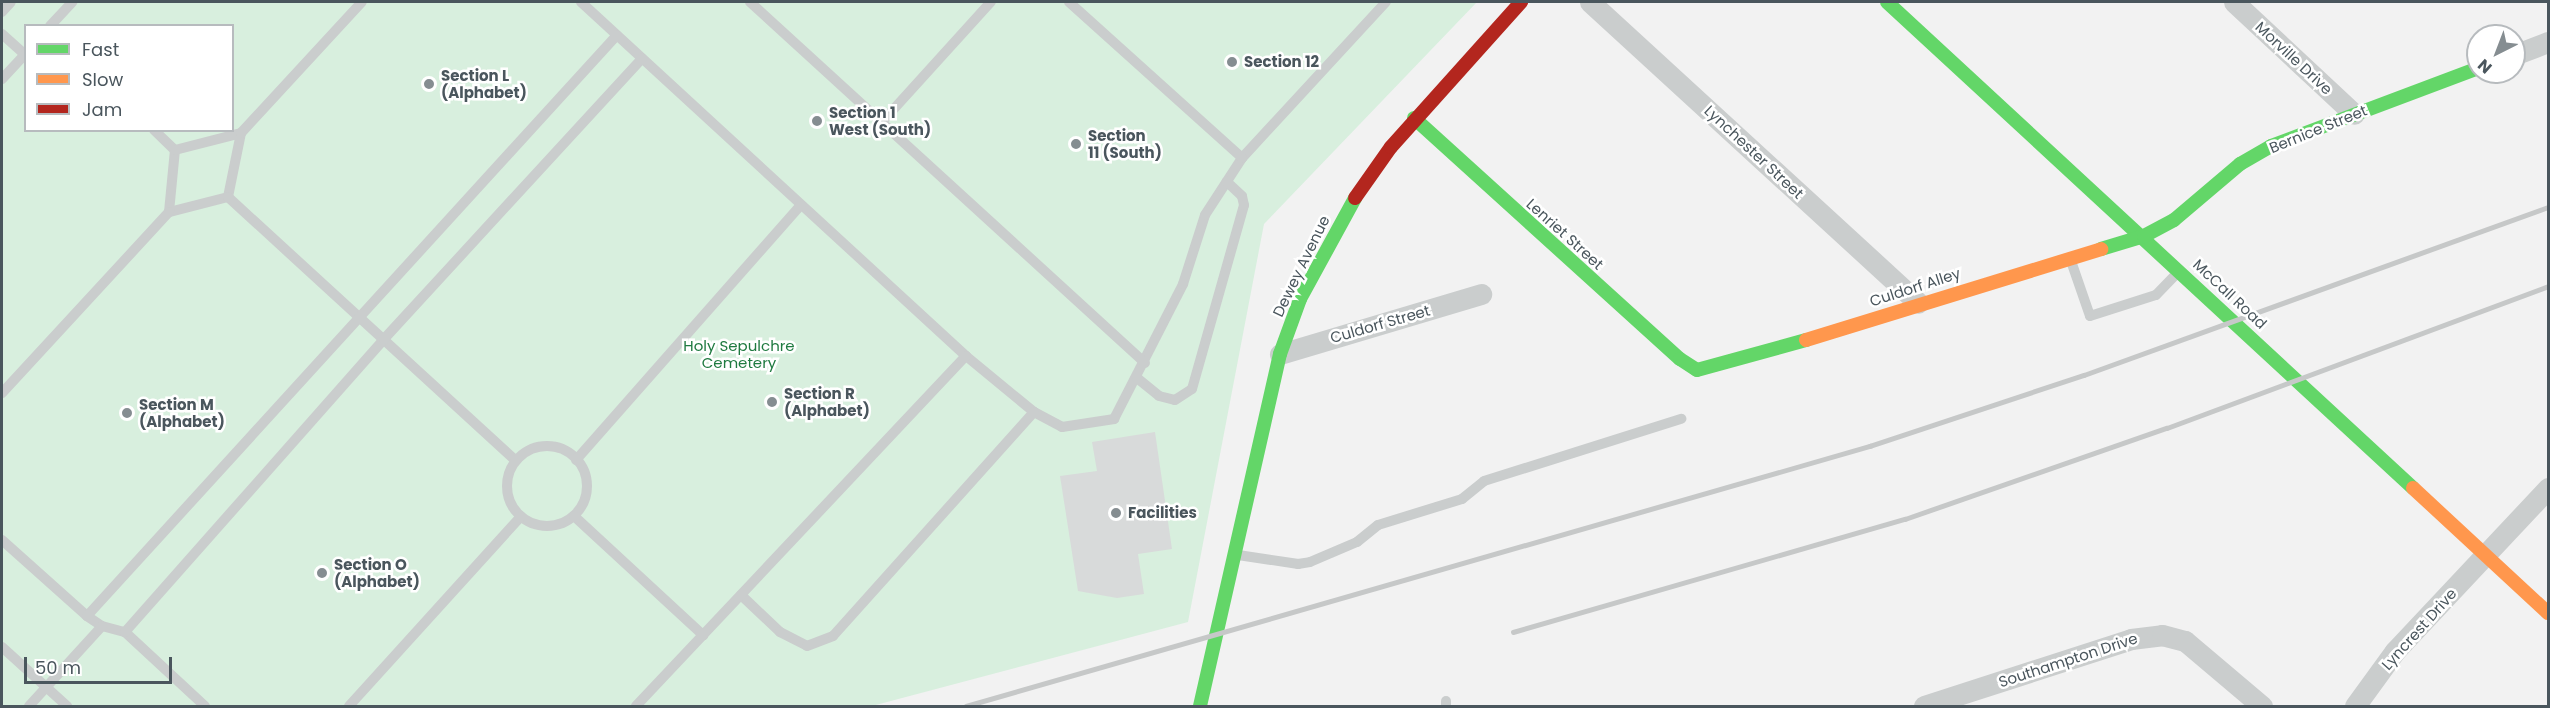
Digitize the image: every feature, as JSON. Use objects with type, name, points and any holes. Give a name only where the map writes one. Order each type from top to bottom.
[{"type":"street","name":"Dewey Avenue","points":[[1200,706],[1280,354],[1300,299],[1344,214],[1414,118],[1521,2]]},
{"type":"street","name":"Lynchester Street","points":[[1590,2],[1918,303]]},
{"type":"street","name":"McCall Road","points":[[1887,2],[2144,236],[2548,613]]},
{"type":"street","name":"Morville Drive","points":[[2234,2],[2354,114]]},
{"type":"street","points":[[2526,50],[2548,42]]},
{"type":"street","name":"Bernice Street","points":[[2144,236],[2174,220],[2240,164],[2271,146],[2466,72]]},
{"type":"street","name":"Lenriet Street","points":[[1414,118],[1672,352],[1697,370]]},
{"type":"street","name":"Culdorf Alley","points":[[1697,370],[1716,368],[2070,256],[2144,236]]},
{"type":"street","name":"Culdorf Street","points":[[1280,354],[1481,294]]},
{"type":"street","name":"Lyncrest Drive","points":[[2355,706],[2395,651],[2548,488]]},
{"type":"street","name":"Southampton Drive","points":[[1924,706],[2131,639],[2162,635],[2185,641],[2262,706]]},
{"type":"lane","points":[[2,12],[11,2]]},
{"type":"lane","points":[[53,24],[72,2]]},
{"type":"lane","points":[[228,197],[242,133],[362,2]]},
{"type":"lane","points":[[581,2],[966,356],[1034,412],[1062,427],[1114,419],[1145,363],[1183,284],[1205,215],[1242,158],[1386,2]]},
{"type":"lane","points":[[750,2],[1145,363]]},
{"type":"lane","points":[[882,122],[992,2]]},
{"type":"lane","points":[[1069,2],[1242,158]]},
{"type":"lane","points":[[2,34],[24,53]]},
{"type":"lane","points":[[87,616],[358,316],[617,35]]},
{"type":"lane","points":[[2,79],[24,55]]},
{"type":"lane","points":[[125,632],[384,339],[642,57]]},
{"type":"lane","points":[[156,132],[175,150]]},
{"type":"lane","points":[[175,150],[242,133]]},
{"type":"lane","points":[[169,212],[175,150]]},
{"type":"lane","points":[[1137,378],[1160,396],[1175,400],[1192,389],[1244,205],[1242,196],[1227,182]]},
{"type":"lane","points":[[228,197],[515,460]]},
{"type":"lane","points":[[2,393],[169,212],[228,197]]},
{"type":"lane","points":[[576,460],[801,205]]},
{"type":"lane","points":[[2070,256],[2090,316],[2156,295],[2180,270]]},
{"type":"lane","points":[[636,706],[966,356]]},
{"type":"lane","points":[[741,595],[780,632],[807,646],[833,636],[1034,412]]},
{"type":"lane","points":[[1234,554],[1298,564],[1310,562],[1357,542],[1378,525],[1462,499],[1484,482],[1681,419]]},
{"type":"lane","points":[[551,445],[564,448],[576,460],[583,467],[587,493],[574,516],[565,522],[542,526],[521,516],[507,490],[515,460],[525,451],[551,445]]},
{"type":"lane","points":[[349,706],[521,516]]},
{"type":"lane","points":[[574,516],[703,635]]},
{"type":"lane","points":[[2,540],[87,616],[102,626],[125,632],[205,706]]},
{"type":"lane","points":[[29,706],[102,626]]},
{"type":"lane","points":[[2,647],[67,706]]},
{"type":"green space","name":"Holy Sepulchre Cemetery","points":[[2,2],[1477,2],[1264,224],[1188,622],[872,706],[2,706]]},
{"type":"building","name":"Facilities","points":[[1155,432],[1172,549],[1138,554],[1144,594],[1117,598],[1078,591],[1060,476],[1097,471],[1092,442]]},
{"type":"railway","points":[[966,706],[1870,446],[2084,375],[2548,207]]},
{"type":"railway","points":[[1513,632],[1905,519],[2167,428],[2548,286]]},
{"type":"traffic: fast","points":[[1887,2],[2413,488]]},
{"type":"traffic: fast","points":[[2101,249],[2144,236],[2174,220],[2240,164],[2271,146],[2466,73]]},
{"type":"traffic: fast","points":[[1414,118],[1680,359],[1697,370],[1806,340]]},
{"type":"traffic: fast","points":[[1200,706],[1280,354],[1300,299],[1355,198]]},
{"type":"traffic: slow","points":[[1806,340],[2101,249]]},
{"type":"traffic: slow","points":[[2413,488],[2548,613]]},
{"type":"traffic: jam","points":[[1355,198],[1391,147],[1521,2]]},
{"type":"place","name":"Section 12","points":[[1232,62]]},
{"type":"place","name":"Section L (Alphabet)","points":[[429,84]]},
{"type":"place","name":"Section 1 West (South)","points":[[817,121]]},
{"type":"place","name":"Section 11 (South)","points":[[1076,144]]},
{"type":"place","name":"Section R (Alphabet)","points":[[772,402]]},
{"type":"place","name":"Section M (Alphabet)","points":[[127,413]]},
{"type":"place","name":"Facilities","points":[[1116,513]]},
{"type":"place","name":"Section O (Alphabet)","points":[[322,573]]}]
